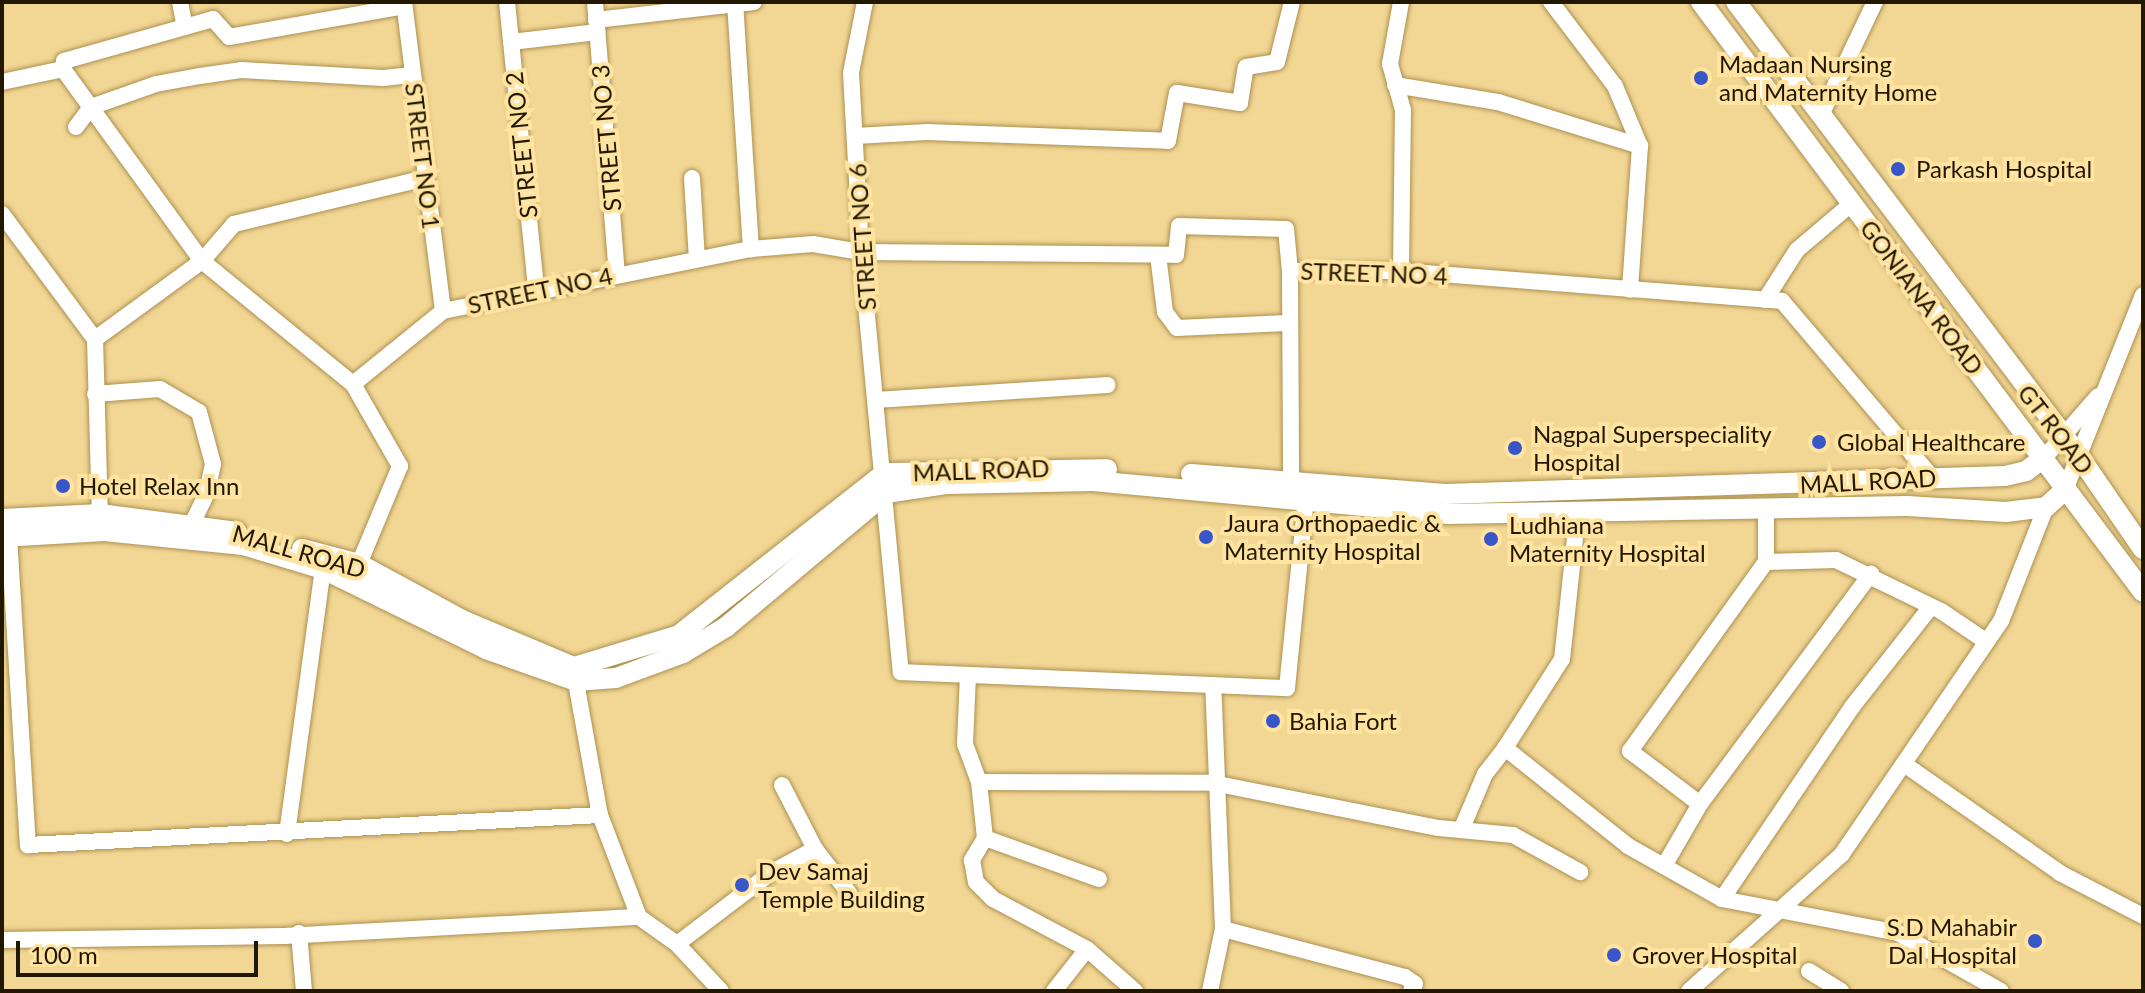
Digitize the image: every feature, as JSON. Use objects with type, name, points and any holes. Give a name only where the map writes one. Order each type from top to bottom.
[{"type":"main road","name":"GONIANA ROAD","points":[[1701,2],[2143,592]]},
{"type":"main road","name":"GT ROAD","points":[[1736,2],[2059,435],[2079,456],[2143,549]]},
{"type":"main road","name":"MALL ROAD","points":[[4,530],[100,514],[192,524],[324,562],[359,564],[462,620],[575,674],[679,635],[885,483],[1068,466],[1291,479],[1445,494],[2005,476],[2026,471],[2044,458]]},
{"type":"main road","name":"MALL ROAD","points":[[885,483],[1093,481],[1306,498],[1447,514],[1578,510],[2046,507]]},
{"type":"main road","points":[[2046,507],[2065,490]]},
{"type":"main road","points":[[4,530],[104,531],[243,545],[324,562],[486,649],[575,674]]},
{"type":"street","points":[[180,2],[185,27]]},
{"type":"street","name":"STREET NO 2","points":[[507,2],[536,288]]},
{"type":"street","name":"STREET NO 3","points":[[595,2],[617,273]]},
{"type":"street","points":[[511,42],[754,2]]},
{"type":"street","name":"STREET NO 6","points":[[865,2],[851,73],[861,252],[901,672],[968,675]]},
{"type":"street","points":[[855,136],[927,132],[1168,141],[1177,93],[1240,103],[1246,67],[1277,62],[1292,2]]},
{"type":"street","points":[[1401,2],[1390,64],[1403,110],[1401,271]]},
{"type":"street","points":[[1551,2],[1615,86],[1640,146],[1630,290]]},
{"type":"street","points":[[1821,115],[1875,2]]},
{"type":"street","points":[[735,3],[751,249]]},
{"type":"street","points":[[359,564],[400,466],[353,384],[202,261],[63,69],[64,61],[213,19],[229,37],[350,9],[404,4]]},
{"type":"street","name":"STREET NO 1","points":[[404,4],[443,311]]},
{"type":"street","points":[[2,82],[63,69]]},
{"type":"street","points":[[76,127],[91,107],[156,84],[241,70],[383,78],[413,75]]},
{"type":"street","points":[[1395,85],[1498,102],[1640,146]]},
{"type":"street","points":[[95,339],[202,261],[234,224],[426,178]]},
{"type":"street","points":[[692,178],[697,259]]},
{"type":"street","points":[[1765,300],[1797,250],[1851,204]]},
{"type":"street","points":[[2,214],[95,339],[100,514]]},
{"type":"street","name":"STREET NO 4","points":[[353,384],[443,311],[536,288],[751,249],[813,244],[861,252],[1176,255],[1179,226],[1286,229],[1290,271],[1401,271],[1782,301],[1932,477]]},
{"type":"street","points":[[1158,255],[1165,312],[1177,328],[1287,323]]},
{"type":"street","points":[[1290,271],[1287,323],[1291,479]]},
{"type":"street","points":[[2065,490],[2101,392],[2143,295]]},
{"type":"street","points":[[876,400],[1108,385]]},
{"type":"street","points":[[95,394],[160,389],[199,412],[213,464],[207,493],[192,524]]},
{"type":"street","points":[[2044,458],[2059,435],[2101,392]]},
{"type":"street","points":[[1135,991],[1087,949],[993,899],[976,882],[972,860],[985,838],[979,782],[965,744],[968,675],[1287,688],[1306,498]]},
{"type":"street","points":[[1689,991],[1785,909],[1842,854],[2001,621],[2046,507]]},
{"type":"street","points":[[1700,804],[1630,751],[1766,562],[1766,509]]},
{"type":"street","points":[[1462,828],[1485,774],[1562,659],[1578,510]]},
{"type":"street","points":[[4,530],[28,845],[287,834],[600,815]]},
{"type":"street","points":[[1766,562],[1836,560],[1871,574],[1987,642]]},
{"type":"street","points":[[287,834],[324,562]]},
{"type":"street","points":[[1664,866],[1700,804],[1871,574]]},
{"type":"street","points":[[1722,899],[1852,707],[1929,609]]},
{"type":"street","points":[[575,674],[600,815],[639,917],[677,944],[721,991]]},
{"type":"street","points":[[1210,991],[1223,929],[1213,685]]},
{"type":"street","points":[[1505,748],[1628,846],[1722,899],[1898,933],[2001,991]]},
{"type":"street","points":[[1904,764],[2060,873],[2143,916]]},
{"type":"street","points":[[979,782],[1217,784],[1439,828],[1513,835],[1580,872]]},
{"type":"street","points":[[782,785],[815,849],[849,893]]},
{"type":"street","points":[[985,838],[1099,879]]},
{"type":"street","points":[[677,944],[772,872],[815,849]]},
{"type":"street","points":[[2,940],[299,933],[639,917]]},
{"type":"street","points":[[1223,929],[1405,977],[1415,984],[1411,991]]},
{"type":"street","points":[[299,933],[304,991]]},
{"type":"street","points":[[1054,991],[1087,949]]},
{"type":"street","points":[[1809,971],[1841,991]]},
{"type":"place","name":"Madaan Nursing and Maternity Home","points":[[1701,78]]},
{"type":"place","name":"Parkash Hospital","points":[[1898,169]]},
{"type":"place","name":"Global Healthcare","points":[[1819,442]]},
{"type":"place","name":"Nagpal Superspeciality Hospital","points":[[1515,448]]},
{"type":"place","name":"Hotel Relax Inn","points":[[63,486]]},
{"type":"place","name":"Jaura Orthopaedic & Maternity Hospital","points":[[1206,537]]},
{"type":"place","name":"Ludhiana Maternity Hospital","points":[[1491,539]]},
{"type":"place","name":"Bahia Fort","points":[[1273,721]]},
{"type":"place","name":"Dev Samaj Temple Building","points":[[742,885]]},
{"type":"place","name":"S.D Mahabir Dal Hospital","points":[[2035,941]]},
{"type":"place","name":"Grover Hospital","points":[[1614,955]]}]
